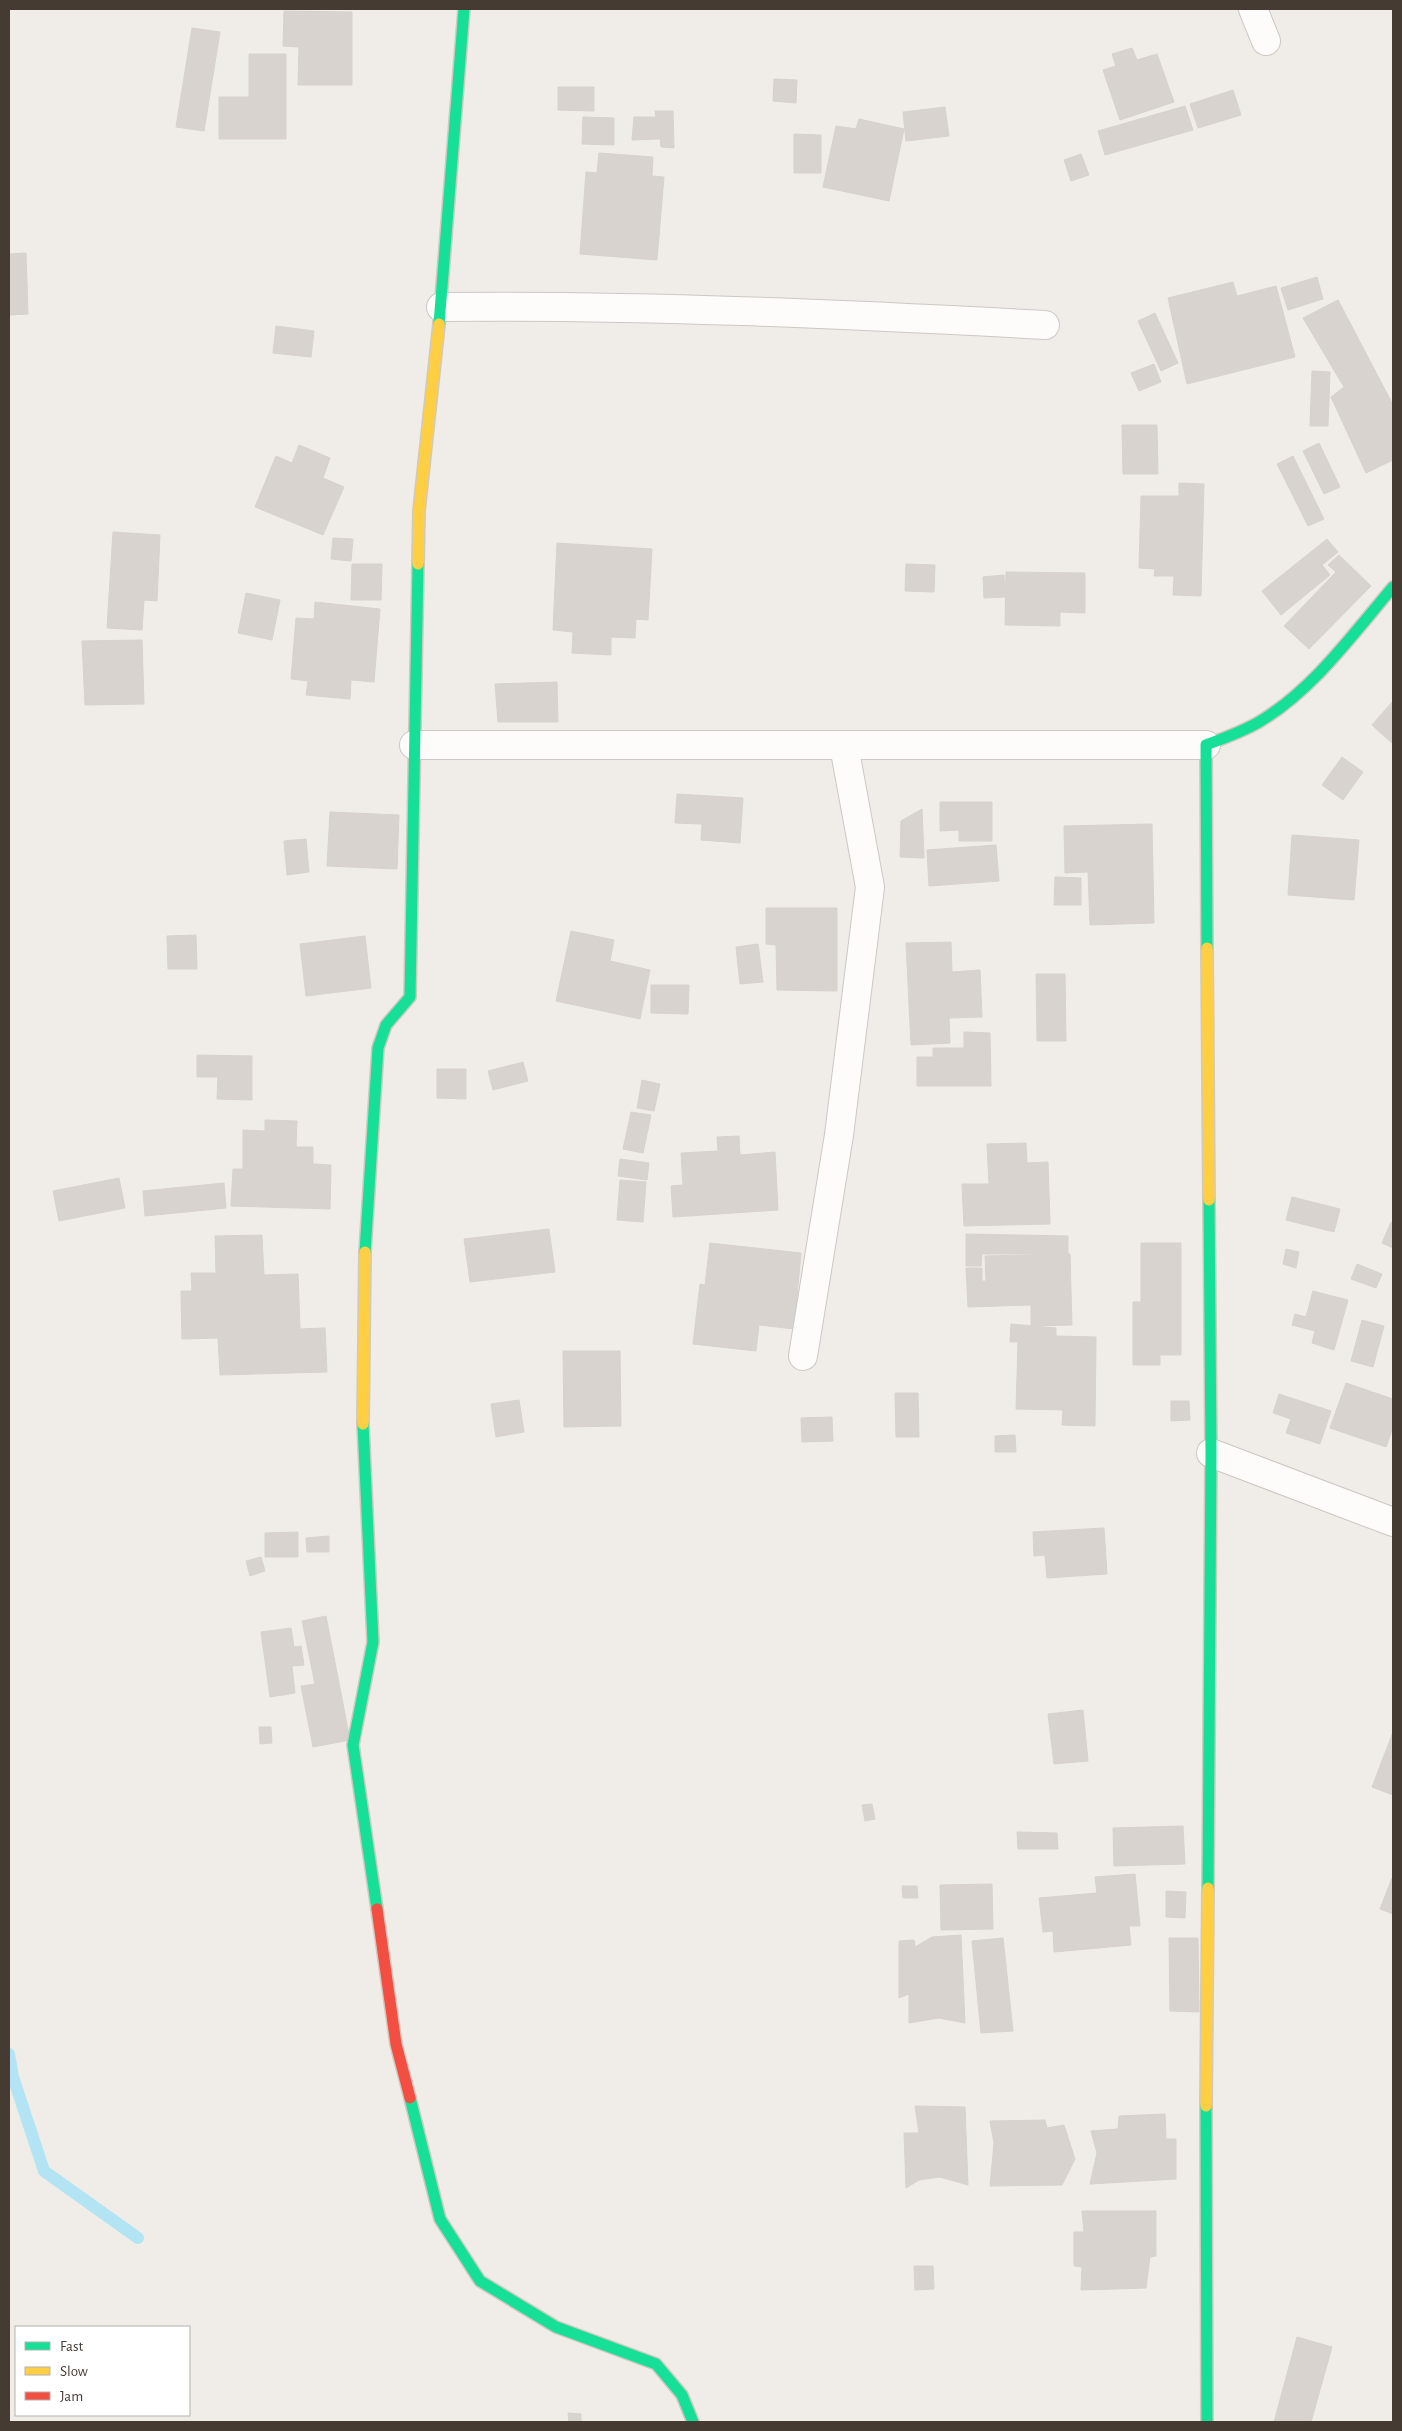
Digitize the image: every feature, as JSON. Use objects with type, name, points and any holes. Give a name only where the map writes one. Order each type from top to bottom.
[{"type":"street","points":[[464,9],[441,307],[419,511],[410,997],[386,1025],[378,1048],[364,1261],[363,1443],[373,1642],[353,1746],[396,2044],[440,2219],[480,2281],[556,2326],[656,2364],[682,2395],[692,2422]]},
{"type":"street","points":[[1253,9],[1266,41]]},
{"type":"street","points":[[441,307],[573,306],[1045,325]]},
{"type":"street","points":[[414,745],[1206,745],[1264,720],[1295,694],[1330,660],[1393,587]]},
{"type":"street","points":[[1206,745],[1211,1453],[1206,2148],[1207,2422]]},
{"type":"street","points":[[803,1356],[839,1135],[870,888],[844,746]]},
{"type":"street","points":[[1211,1453],[1393,1522]]},
{"type":"building","points":[[284,11],[352,12],[352,85],[298,85],[299,47],[283,46]]},
{"type":"building","points":[[192,28],[220,32],[204,131],[176,127]]},
{"type":"building","points":[[1132,48],[1137,60],[1157,54],[1174,102],[1120,120],[1103,70],[1116,66],[1112,54]]},
{"type":"building","points":[[249,54],[286,54],[286,139],[219,139],[219,97],[249,97]]},
{"type":"building","points":[[774,79],[797,80],[796,103],[773,101]]},
{"type":"building","points":[[558,87],[594,87],[594,111],[558,110]]},
{"type":"building","points":[[1233,90],[1241,115],[1198,128],[1190,104]]},
{"type":"building","points":[[1185,106],[1193,130],[1105,155],[1098,131]]},
{"type":"building","points":[[945,107],[949,136],[906,141],[903,112]]},
{"type":"building","points":[[655,111],[673,111],[674,148],[661,147],[660,139],[632,140],[634,117],[656,117]]},
{"type":"building","points":[[583,117],[614,118],[614,145],[582,144]]},
{"type":"building","points":[[859,119],[904,129],[889,201],[823,187],[836,126],[856,129]]},
{"type":"building","points":[[794,134],[821,135],[821,173],[794,173]]},
{"type":"building","points":[[599,153],[653,157],[652,176],[664,177],[657,260],[580,254],[586,172],[597,173]]},
{"type":"building","points":[[1081,154],[1089,175],[1071,181],[1064,160]]},
{"type":"building","points":[[26,253],[28,314],[9,315],[9,254]]},
{"type":"building","points":[[1317,277],[1323,299],[1288,310],[1281,288]]},
{"type":"building","points":[[1233,282],[1237,296],[1276,286],[1295,357],[1187,384],[1168,298]]},
{"type":"building","points":[[1338,300],[1393,405],[1393,460],[1366,473],[1331,397],[1344,387],[1303,318]]},
{"type":"building","points":[[1155,313],[1178,363],[1161,371],[1138,321]]},
{"type":"building","points":[[276,326],[314,331],[311,357],[273,353]]},
{"type":"building","points":[[1154,364],[1161,382],[1139,391],[1131,373]]},
{"type":"building","points":[[1312,371],[1330,372],[1328,426],[1310,426]]},
{"type":"building","points":[[1122,425],[1157,425],[1158,474],[1123,474]]},
{"type":"building","points":[[1319,443],[1340,487],[1324,494],[1303,451]]},
{"type":"building","points":[[299,445],[330,458],[323,478],[344,487],[323,535],[255,507],[276,456],[292,463]]},
{"type":"building","points":[[1293,456],[1324,519],[1308,526],[1277,464]]},
{"type":"building","points":[[1179,483],[1204,484],[1201,596],[1173,595],[1174,576],[1154,576],[1155,569],[1139,568],[1141,496],[1179,496]]},
{"type":"building","points":[[113,532],[160,535],[157,601],[144,600],[142,630],[107,628]]},
{"type":"building","points":[[333,538],[353,539],[351,561],[331,559]]},
{"type":"building","points":[[1327,539],[1338,552],[1322,565],[1330,575],[1281,615],[1262,591]]},
{"type":"building","points":[[557,543],[652,549],[648,620],[636,619],[635,638],[611,637],[611,655],[572,653],[573,632],[553,630]]},
{"type":"building","points":[[1339,555],[1371,586],[1309,649],[1284,626],[1336,572],[1328,565]]},
{"type":"building","points":[[352,564],[382,564],[381,600],[351,600]]},
{"type":"building","points":[[906,564],[935,565],[934,592],[905,591]]},
{"type":"building","points":[[1006,572],[1085,573],[1085,613],[1060,612],[1060,626],[1005,625]]},
{"type":"building","points":[[1004,575],[1005,597],[984,598],[983,577]]},
{"type":"building","points":[[246,593],[280,600],[272,640],[238,633]]},
{"type":"building","points":[[315,602],[380,609],[374,682],[351,680],[350,699],[306,695],[308,681],[291,679],[296,618],[314,619]]},
{"type":"building","points":[[142,640],[144,704],[85,705],[82,641]]},
{"type":"building","points":[[557,682],[558,722],[498,722],[495,684]]},
{"type":"building","points":[[1393,701],[1393,744],[1372,725]]},
{"type":"building","points":[[1342,757],[1363,772],[1343,800],[1322,785]]},
{"type":"building","points":[[677,794],[743,798],[740,843],[701,840],[702,824],[675,823]]},
{"type":"building","points":[[940,802],[992,802],[992,841],[959,841],[959,830],[940,831]]},
{"type":"building","points":[[922,809],[924,858],[900,857],[901,821]]},
{"type":"building","points":[[330,812],[399,815],[397,869],[327,866]]},
{"type":"building","points":[[1152,824],[1154,923],[1090,925],[1088,872],[1065,873],[1064,826]]},
{"type":"building","points":[[1292,835],[1359,840],[1354,900],[1288,895]]},
{"type":"building","points":[[306,839],[309,872],[287,875],[284,841]]},
{"type":"building","points":[[996,845],[999,881],[929,886],[927,850]]},
{"type":"building","points":[[1055,877],[1081,878],[1081,905],[1054,905]]},
{"type":"building","points":[[766,908],[837,908],[837,991],[777,990],[776,945],[766,944]]},
{"type":"building","points":[[571,931],[614,940],[610,961],[650,970],[640,1019],[556,1001]]},
{"type":"building","points":[[196,935],[197,969],[168,969],[167,936]]},
{"type":"building","points":[[365,936],[371,988],[306,996],[300,944]]},
{"type":"building","points":[[951,942],[952,972],[980,970],[982,1017],[949,1018],[950,1043],[911,1045],[906,943]]},
{"type":"building","points":[[758,944],[763,982],[740,984],[736,947]]},
{"type":"building","points":[[1036,974],[1065,974],[1066,1041],[1037,1041]]},
{"type":"building","points":[[651,985],[689,985],[688,1014],[651,1013]]},
{"type":"building","points":[[964,1032],[990,1033],[991,1086],[917,1086],[917,1057],[933,1057],[933,1048],[964,1048]]},
{"type":"building","points":[[197,1055],[252,1056],[252,1100],[217,1099],[218,1077],[197,1077]]},
{"type":"building","points":[[523,1062],[528,1081],[493,1090],[488,1071]]},
{"type":"building","points":[[437,1069],[466,1069],[466,1099],[437,1098]]},
{"type":"building","points":[[642,1080],[660,1084],[654,1111],[637,1108]]},
{"type":"building","points":[[631,1112],[651,1115],[643,1153],[623,1149]]},
{"type":"building","points":[[265,1120],[297,1121],[296,1147],[313,1147],[313,1164],[331,1165],[330,1209],[231,1206],[233,1169],[243,1169],[243,1130],[265,1131]]},
{"type":"building","points":[[739,1136],[740,1155],[775,1152],[778,1210],[673,1217],[671,1186],[683,1185],[681,1153],[718,1151],[717,1137]]},
{"type":"building","points":[[1026,1143],[1027,1163],[1048,1162],[1050,1224],[964,1226],[962,1184],[989,1184],[987,1144]]},
{"type":"building","points":[[620,1159],[649,1163],[647,1180],[618,1176]]},
{"type":"building","points":[[119,1178],[125,1208],[59,1221],[53,1191]]},
{"type":"building","points":[[620,1180],[646,1182],[643,1222],[617,1220]]},
{"type":"building","points":[[224,1183],[226,1208],[145,1216],[143,1191]]},
{"type":"building","points":[[1292,1197],[1340,1209],[1334,1232],[1286,1220]]},
{"type":"building","points":[[1391,1222],[1393,1223],[1393,1248],[1382,1243]]},
{"type":"building","points":[[549,1229],[555,1272],[470,1282],[464,1239]]},
{"type":"building","points":[[966,1234],[1068,1236],[1068,1254],[982,1254],[981,1266],[966,1266]]},
{"type":"building","points":[[262,1235],[264,1275],[298,1274],[300,1329],[325,1328],[327,1372],[220,1375],[218,1338],[182,1339],[181,1291],[192,1291],[191,1273],[216,1273],[215,1236]]},
{"type":"building","points":[[710,1243],[801,1253],[794,1329],[759,1325],[756,1351],[693,1344],[700,1284],[705,1285]]},
{"type":"building","points":[[1141,1243],[1181,1243],[1181,1355],[1160,1355],[1160,1365],[1133,1365],[1133,1302],[1141,1302]]},
{"type":"building","points":[[1286,1249],[1299,1252],[1296,1268],[1283,1264]]},
{"type":"building","points":[[1070,1254],[1072,1325],[1031,1326],[1031,1305],[968,1307],[966,1268],[982,1268],[982,1281],[986,1281],[985,1256]]},
{"type":"building","points":[[1357,1264],[1382,1274],[1376,1288],[1351,1279]]},
{"type":"building","points":[[1313,1291],[1348,1300],[1334,1350],[1312,1343],[1315,1331],[1292,1325],[1295,1314],[1306,1317]]},
{"type":"building","points":[[1362,1320],[1384,1326],[1373,1367],[1351,1361]]},
{"type":"building","points":[[1011,1324],[1056,1328],[1056,1336],[1096,1337],[1095,1426],[1062,1425],[1063,1410],[1016,1409],[1018,1342],[1010,1342]]},
{"type":"building","points":[[563,1351],[620,1351],[621,1426],[564,1427]]},
{"type":"building","points":[[1346,1383],[1393,1399],[1393,1427],[1386,1447],[1330,1428]]},
{"type":"building","points":[[895,1393],[918,1393],[919,1437],[896,1437]]},
{"type":"building","points":[[1279,1394],[1331,1411],[1320,1444],[1286,1433],[1291,1419],[1273,1413]]},
{"type":"building","points":[[519,1400],[524,1432],[496,1437],[491,1404]]},
{"type":"building","points":[[1171,1401],[1189,1401],[1190,1420],[1171,1421]]},
{"type":"building","points":[[832,1417],[833,1441],[802,1442],[801,1418]]},
{"type":"building","points":[[1015,1435],[1016,1452],[995,1452],[995,1436]]},
{"type":"building","points":[[1104,1528],[1107,1574],[1047,1578],[1045,1555],[1034,1556],[1033,1532]]},
{"type":"building","points":[[298,1532],[298,1557],[265,1557],[265,1533]]},
{"type":"building","points":[[329,1536],[329,1552],[307,1552],[306,1538]]},
{"type":"building","points":[[261,1557],[265,1571],[250,1576],[246,1561]]},
{"type":"building","points":[[326,1616],[350,1740],[313,1747],[301,1686],[315,1684],[302,1621]]},
{"type":"building","points":[[291,1628],[294,1647],[301,1646],[304,1665],[292,1666],[295,1693],[270,1697],[261,1632]]},
{"type":"building","points":[[1083,1710],[1088,1761],[1054,1764],[1048,1714]]},
{"type":"building","points":[[259,1727],[271,1727],[272,1743],[260,1744]]},
{"type":"building","points":[[1393,1732],[1393,1795],[1372,1787]]},
{"type":"building","points":[[872,1804],[875,1819],[865,1821],[862,1805]]},
{"type":"building","points":[[1183,1826],[1185,1864],[1114,1866],[1113,1828]]},
{"type":"building","points":[[1017,1832],[1057,1833],[1058,1849],[1018,1849]]},
{"type":"building","points":[[1135,1874],[1140,1926],[1129,1926],[1131,1945],[1054,1952],[1053,1931],[1043,1932],[1039,1898],[1097,1893],[1095,1877]]},
{"type":"building","points":[[1393,1878],[1393,1914],[1380,1909]]},
{"type":"building","points":[[992,1884],[993,1929],[941,1930],[940,1885]]},
{"type":"building","points":[[902,1886],[917,1886],[918,1898],[903,1898]]},
{"type":"building","points":[[1166,1891],[1186,1892],[1185,1918],[1166,1917]]},
{"type":"building","points":[[961,1935],[965,2023],[939,2018],[909,2023],[909,1994],[899,1998],[899,1941],[914,1940],[915,1947],[932,1937]]},
{"type":"building","points":[[1003,1938],[1013,2031],[981,2033],[972,1941]]},
{"type":"building","points":[[1169,1938],[1198,1938],[1199,2012],[1170,2011]]},
{"type":"building","points":[[915,2106],[965,2107],[968,2185],[940,2177],[919,2180],[906,2188],[904,2133],[919,2133]]},
{"type":"building","points":[[1165,2114],[1166,2139],[1176,2139],[1176,2179],[1090,2184],[1097,2153],[1091,2131],[1118,2129],[1119,2116]]},
{"type":"building","points":[[1045,2120],[1047,2128],[1064,2125],[1075,2159],[1062,2185],[990,2186],[994,2143],[990,2121]]},
{"type":"building","points":[[1082,2211],[1156,2211],[1156,2256],[1150,2257],[1146,2288],[1081,2290],[1082,2267],[1074,2266],[1074,2232],[1084,2232]]},
{"type":"building","points":[[914,2266],[933,2266],[934,2289],[915,2290]]},
{"type":"building","points":[[1297,2337],[1332,2347],[1311,2422],[1274,2422]]},
{"type":"building","points":[[568,2413],[581,2414],[581,2422],[569,2422]]},
{"type":"waterway","points":[[9,2054],[13,2077],[44,2171],[138,2238]]},
{"type":"traffic: fast","points":[[439,324],[464,9]]},
{"type":"traffic: fast","points":[[365,1252],[378,1048],[386,1025],[410,997],[418,564]]},
{"type":"traffic: fast","points":[[1207,948],[1206,745],[1240,732],[1259,722],[1297,694],[1315,678],[1393,587]]},
{"type":"traffic: fast","points":[[1208,1888],[1211,1453],[1209,1200]]},
{"type":"traffic: fast","points":[[363,1424],[373,1642],[353,1745],[377,1909]]},
{"type":"traffic: fast","points":[[410,2098],[440,2219],[480,2281],[556,2327],[656,2364],[682,2395],[693,2422]]},
{"type":"traffic: fast","points":[[1206,2106],[1207,2422]]},
{"type":"traffic: slow","points":[[418,564],[419,511],[439,324]]},
{"type":"traffic: slow","points":[[1207,948],[1209,1200]]},
{"type":"traffic: slow","points":[[363,1424],[365,1252]]},
{"type":"traffic: slow","points":[[1206,2106],[1208,1888]]},
{"type":"traffic: jam","points":[[377,1909],[396,2044],[410,2098]]}]
